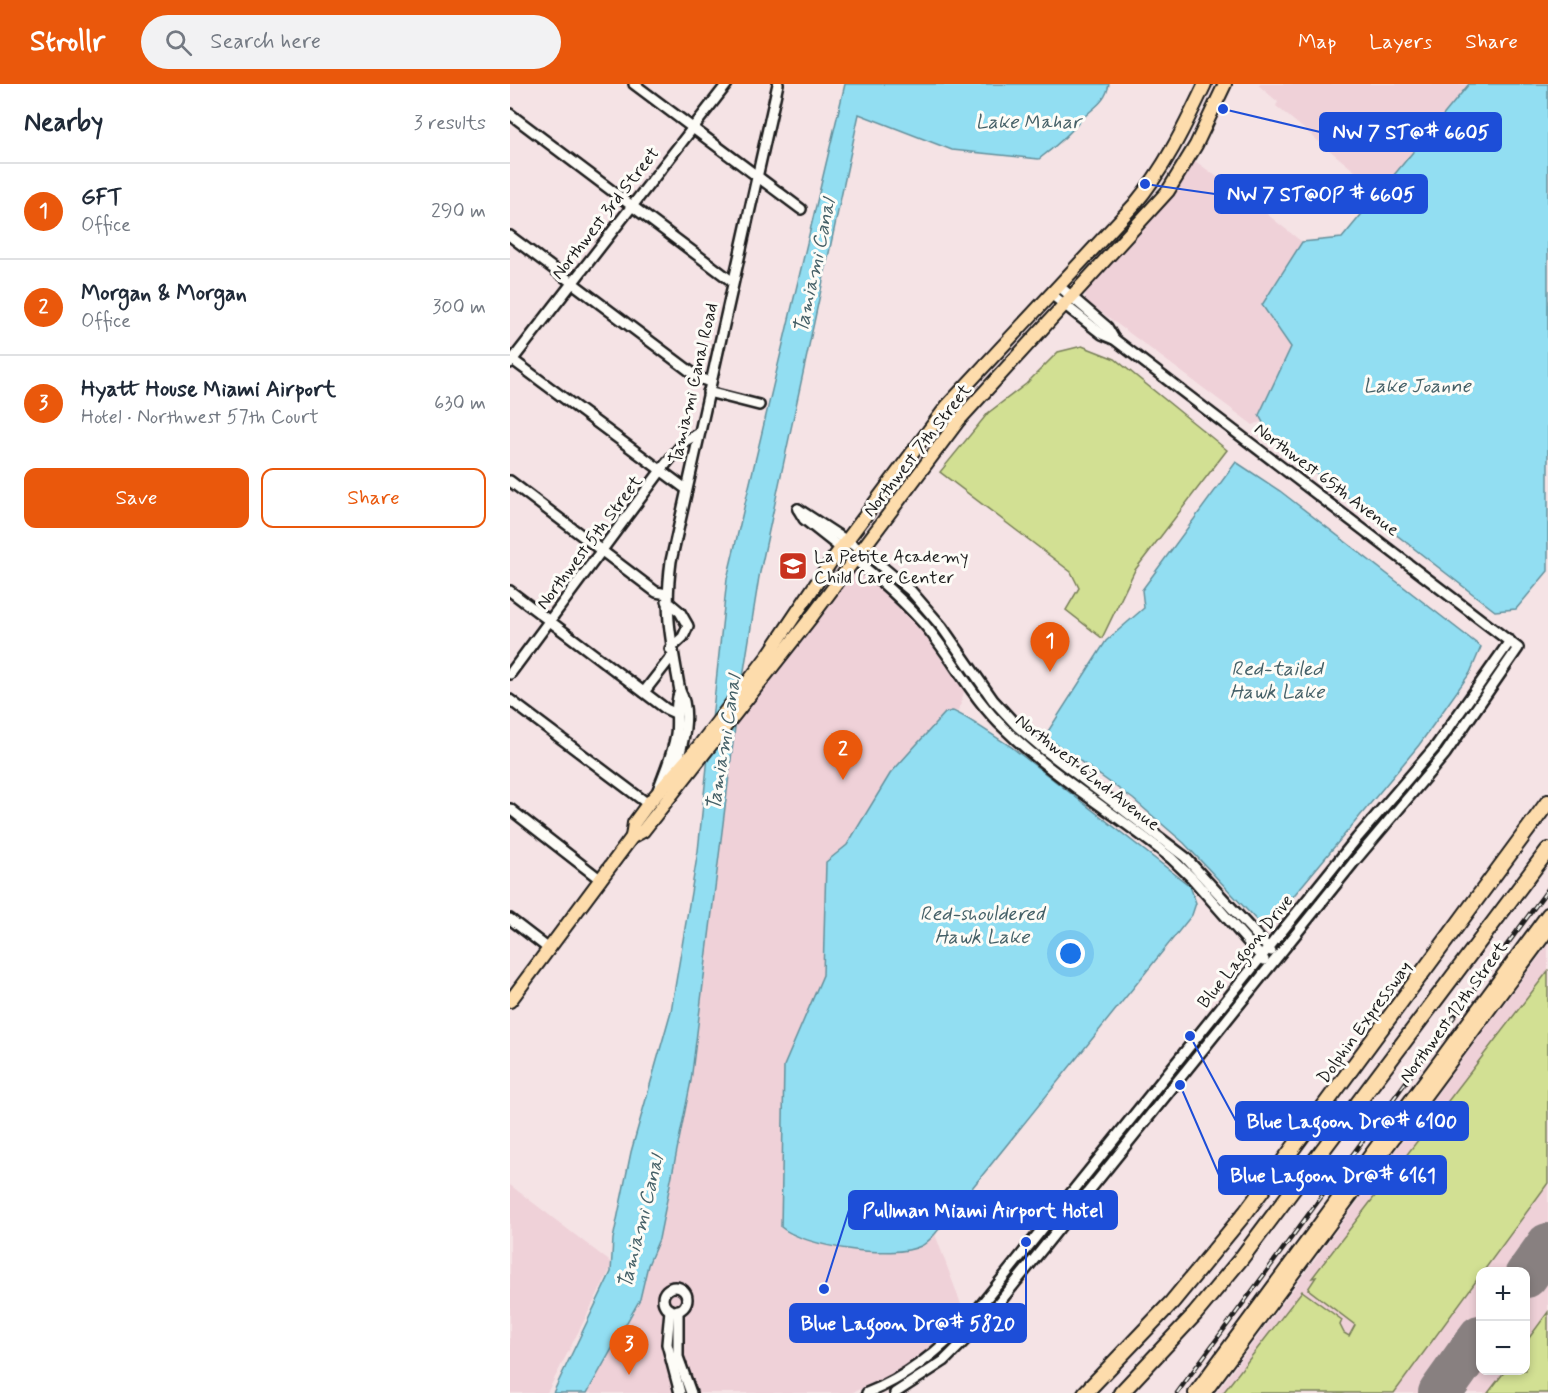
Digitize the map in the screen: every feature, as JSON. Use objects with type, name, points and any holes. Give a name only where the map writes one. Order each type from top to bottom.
[{"type":"highway","name":"Dolphin Expressway","points":[[1085,1393],[1172,1302],[1246,1212],[1548,802]]},
{"type":"highway","points":[[1121,1393],[1195,1314],[1240,1260],[1548,850]]},
{"type":"main road","name":"Northwest 7th Street","points":[[632,837],[634,823],[657,792],[708,735],[947,406],[1156,177],[1178,141],[1205,84]]},
{"type":"main road","name":"Northwest 7th Street","points":[[510,1001],[632,837],[643,831],[706,752],[959,420],[1168,191],[1196,145],[1225,84]]},
{"type":"main road","points":[[653,819],[656,807],[673,775]]},
{"type":"main road","name":"Northwest 12th Street","points":[[1195,1393],[1548,914]]},
{"type":"main road","name":"Northwest 12th Street","points":[[1205,1393],[1548,930]]},
{"type":"street","points":[[634,84],[801,209]]},
{"type":"street","name":"Northwest 3rd Street","points":[[511,360],[727,84]]},
{"type":"street","name":"Tamiami Canal Road","points":[[673,775],[684,733],[684,698],[680,691],[671,652],[667,598],[686,489],[778,84]]},
{"type":"street","points":[[510,114],[733,282]]},
{"type":"street","points":[[510,236],[709,387],[759,405]]},
{"type":"street","name":"Northwest 65th Avenue","points":[[1055,290],[1107,327],[1114,339],[1518,648]]},
{"type":"street","points":[[511,360],[686,489]]},
{"type":"street","name":"Northwest 5th Street","points":[[510,674],[685,441],[698,434]]},
{"type":"street","points":[[510,481],[667,598],[680,612],[688,626],[683,638],[644,692]]},
{"type":"street","name":"Northwest 62nd Avenue","points":[[844,545],[809,514],[798,509],[804,519],[917,597],[946,632],[993,700],[1017,726],[1185,857],[1277,957]]},
{"type":"street","name":"Northwest 62nd Avenue","points":[[858,555],[919,619],[970,690],[1003,728],[1171,858],[1270,965]]},
{"type":"street","points":[[510,591],[644,692],[677,714]]},
{"type":"street","name":"Blue Lagoon Drive","points":[[873,1392],[919,1364],[953,1336],[1048,1222],[1268,948],[1436,746],[1510,642]]},
{"type":"street","name":"Blue Lagoon Drive","points":[[896,1393],[936,1367],[965,1342],[1270,965],[1445,754],[1518,648]]},
{"type":"street","name":"Tamiami Canal Road","points":[[657,792],[673,748],[677,714],[676,699],[680,691]]},
{"type":"street","points":[[510,700],[648,804]]},
{"type":"street","points":[[510,809],[601,880]]},
{"type":"street","points":[[510,919],[549,949]]},
{"type":"street","points":[[1048,1222],[1054,1234]]},
{"type":"street","points":[[680,1393],[667,1344],[674,1310],[678,1357],[691,1393]]},
{"type":"shaded area","points":[[1257,84],[1469,84],[1380,192],[1276,106],[1278,102]]},
{"type":"shaded area","points":[[1195,161],[1302,242],[1262,305],[1291,347],[1259,415],[1262,421],[1253,425],[1085,300],[1086,291],[1144,229],[1178,187]]},
{"type":"shaded area","points":[[853,572],[861,573],[876,584],[920,628],[964,691],[959,711],[952,711],[890,774],[847,845],[826,862],[823,975],[784,1066],[790,1235],[810,1241],[884,1253],[922,1246],[935,1234],[965,1315],[931,1348],[891,1375],[851,1393],[587,1393],[640,1299],[648,1265],[653,1257],[691,1081],[735,727]]},
{"type":"shaded area","points":[[1548,945],[1548,1393],[1216,1393],[1517,986]]},
{"type":"shaded area","points":[[510,1185],[613,1264],[547,1393],[510,1393]]},
{"type":"green space","points":[[1082,346],[1115,359],[1227,450],[1135,570],[1102,638],[1066,610],[1079,588],[1071,572],[940,472],[988,413],[1026,384],[1058,352]]},
{"type":"green space","points":[[1548,971],[1548,1183],[1486,1267],[1476,1267],[1476,1281],[1394,1393],[1223,1393],[1302,1291],[1342,1320],[1340,1325],[1344,1333],[1349,1336],[1355,1325],[1308,1289],[1316,1277],[1312,1278]]},
{"type":"green space","points":[[1548,1312],[1548,1393],[1488,1393],[1502,1375],[1530,1375],[1530,1337]]},
{"type":"water","points":[[845,84],[1109,84],[1105,96],[1098,105],[1039,159],[952,150],[859,114],[759,577],[735,727],[691,1081],[659,1239],[648,1265],[640,1299],[587,1393],[553,1393],[611,1272],[613,1239],[631,1152],[671,1011],[698,851],[727,579]]},
{"type":"water","name":"Lake Joanne","points":[[1469,84],[1548,84],[1548,571],[1516,609],[1495,611],[1271,438],[1259,415],[1291,347],[1262,305],[1302,242],[1342,238]]},
{"type":"water","name":"Red-tailed Hawk Lake","points":[[1236,462],[1280,491],[1481,647],[1470,673],[1419,745],[1281,911],[1261,925],[1184,843],[1133,799],[1045,736],[1106,641],[1144,608],[1142,590]]},
{"type":"water","name":"Red-shouldered Hawk Lake","points":[[952,711],[1010,746],[1190,886],[1196,903],[1192,915],[928,1241],[908,1250],[891,1252],[828,1245],[792,1234],[781,1227],[784,1066],[823,975],[826,862],[847,845],[890,774],[945,713]]},
{"type":"taxiway","points":[[1530,1281],[1548,1261]]},
{"type":"taxiway","points":[[1460,1364],[1476,1345]]},
{"type":"runway","points":[[1530,1270],[1548,1245]]},
{"type":"runway","points":[[1440,1393],[1476,1343]]},
{"type":"railway","points":[[1177,1393],[1548,889]]},
{"type":"place","name":"NW 7 ST@# 6605","points":[[1223,109]]},
{"type":"place","name":"NW 7 ST@OP # 6605","points":[[1145,184]]},
{"type":"place","name":"La Petite Academy Child Care Center","points":[[793,566]]},
{"type":"place","name":"GFT","points":[[1050,672]]},
{"type":"place","name":"Morgan & Morgan","points":[[843,780]]},
{"type":"place","name":"Blue Lagoon Dr@# 6100","points":[[1190,1036]]},
{"type":"place","name":"Blue Lagoon Dr@# 6161","points":[[1180,1085]]},
{"type":"place","name":"Blue Lagoon Dr@# 5820","points":[[1026,1242]]},
{"type":"place","name":"Pullman Miami Airport Hotel","points":[[824,1289]]},
{"type":"place","name":"Hyatt House Miami Airport","points":[[629,1375]]},
{"type":"water label","name":"Lake Mahar","points":[[1028,121]]},
{"type":"water label","name":"Tamiami Canal","points":[[814,266]]},
{"type":"water label","name":"Tamiami Canal","points":[[723,743]]},
{"type":"water label","name":"Tamiami Canal","points":[[640,1222]]}]
